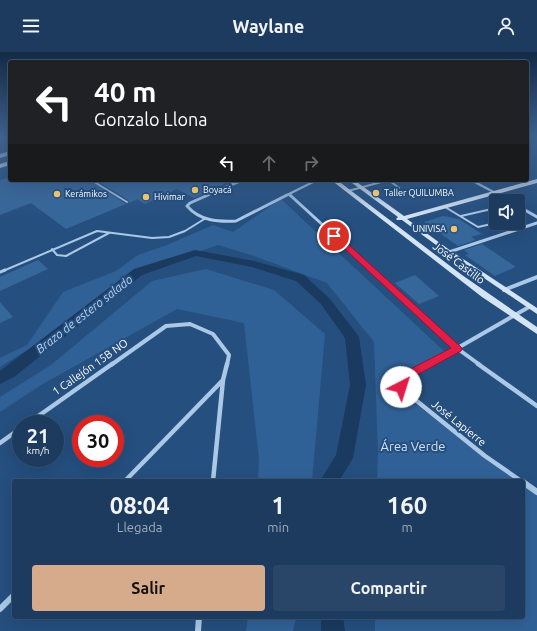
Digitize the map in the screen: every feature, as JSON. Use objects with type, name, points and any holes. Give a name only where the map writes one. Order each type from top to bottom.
[{"type":"street","points":[[388,222],[537,181]]},
{"type":"street","points":[[238,182],[188,204],[191,211],[197,216],[236,221],[314,182]]},
{"type":"street","name":"José Castillo","points":[[337,182],[514,316],[537,330]]},
{"type":"street","name":"José Castillo","points":[[354,182],[449,252],[537,312]]},
{"type":"street","points":[[475,182],[496,193]]},
{"type":"street","points":[[290,194],[458,349],[537,406]]},
{"type":"street","points":[[525,210],[537,217]]},
{"type":"street","points":[[449,252],[537,223]]},
{"type":"street","points":[[504,290],[537,277]]},
{"type":"street","name":"José Lapierre","points":[[518,479],[485,456],[401,388],[401,381],[405,377],[458,349],[530,307]]},
{"type":"street","name":"1 Callejón 15B NO","points":[[40,415],[166,326],[190,324],[213,334],[230,356],[223,380]]},
{"type":"street","points":[[127,479],[223,380]]},
{"type":"street","points":[[213,479],[223,380]]},
{"type":"street","points":[[0,443],[12,434]]},
{"type":"street","name":"José Lapierre","points":[[525,484],[537,492]]},
{"type":"street","points":[[0,609],[12,597]]},
{"type":"street","points":[[198,631],[199,619]]},
{"type":"lane","points":[[94,182],[127,202]]},
{"type":"lane","points":[[348,191],[383,182]]},
{"type":"lane","points":[[389,182],[399,188]]},
{"type":"lane","points":[[445,207],[478,227],[489,225]]},
{"type":"lane","points":[[461,216],[489,210]]},
{"type":"lane","points":[[0,272],[97,231],[152,238],[169,237],[186,231],[206,218]]},
{"type":"lane","points":[[52,249],[57,255],[66,256],[110,232]]},
{"type":"green space","name":"Área Verde","points":[[281,199],[447,354],[383,381],[519,479],[377,479],[378,453],[374,342],[327,283],[251,255],[218,245],[131,275],[72,322],[0,367],[0,358],[27,345],[63,292],[116,271],[138,255],[167,245],[213,225],[233,232]]},
{"type":"green space","points":[[206,269],[274,290],[325,334],[312,479],[258,479],[259,459],[244,323],[177,309],[41,385],[0,412],[0,397],[51,365],[152,281]]},
{"type":"green space","points":[[525,482],[537,491],[537,631],[375,631],[375,619],[525,619]]},
{"type":"green space","points":[[248,619],[296,619],[293,631],[246,631]]},
{"type":"building","name":"Kerámikos","points":[[8,178],[8,182],[92,182],[126,204],[66,229],[31,203],[0,215],[0,180]]},
{"type":"building","points":[[99,182],[229,182],[194,198],[177,189],[145,204],[137,199],[129,203],[128,200]]},
{"type":"building","name":"UNIVISA","points":[[443,216],[459,219],[482,234],[471,237],[476,240],[458,246],[424,222]]},
{"type":"building","points":[[482,244],[516,267],[495,276],[465,255],[469,254],[464,250]]},
{"type":"building","points":[[38,260],[48,269],[0,291],[0,277]]},
{"type":"building","points":[[415,275],[439,296],[419,304],[395,283]]},
{"type":"building","points":[[0,302],[13,317],[0,323]]},
{"type":"waterway","name":"Brazo de estero salado","points":[[0,378],[9,373],[138,272],[195,253],[254,264],[300,278],[325,301],[352,337],[358,385],[344,458],[330,479]]},
{"type":"waterway","name":"Brazo de estero salado","points":[[332,619],[333,631]]},
{"type":"place","name":"Boyacá","points":[[195,190]]},
{"type":"place","name":"Taller QUILUMBA","points":[[376,193]]},
{"type":"place","name":"Kerámikos","points":[[57,194]]},
{"type":"place","name":"Hivimar","points":[[146,197]]},
{"type":"place","name":"UNIVISA","points":[[454,229]]},
{"type":"route","points":[[334,236],[458,349],[405,377],[400,383],[401,387]]}]
